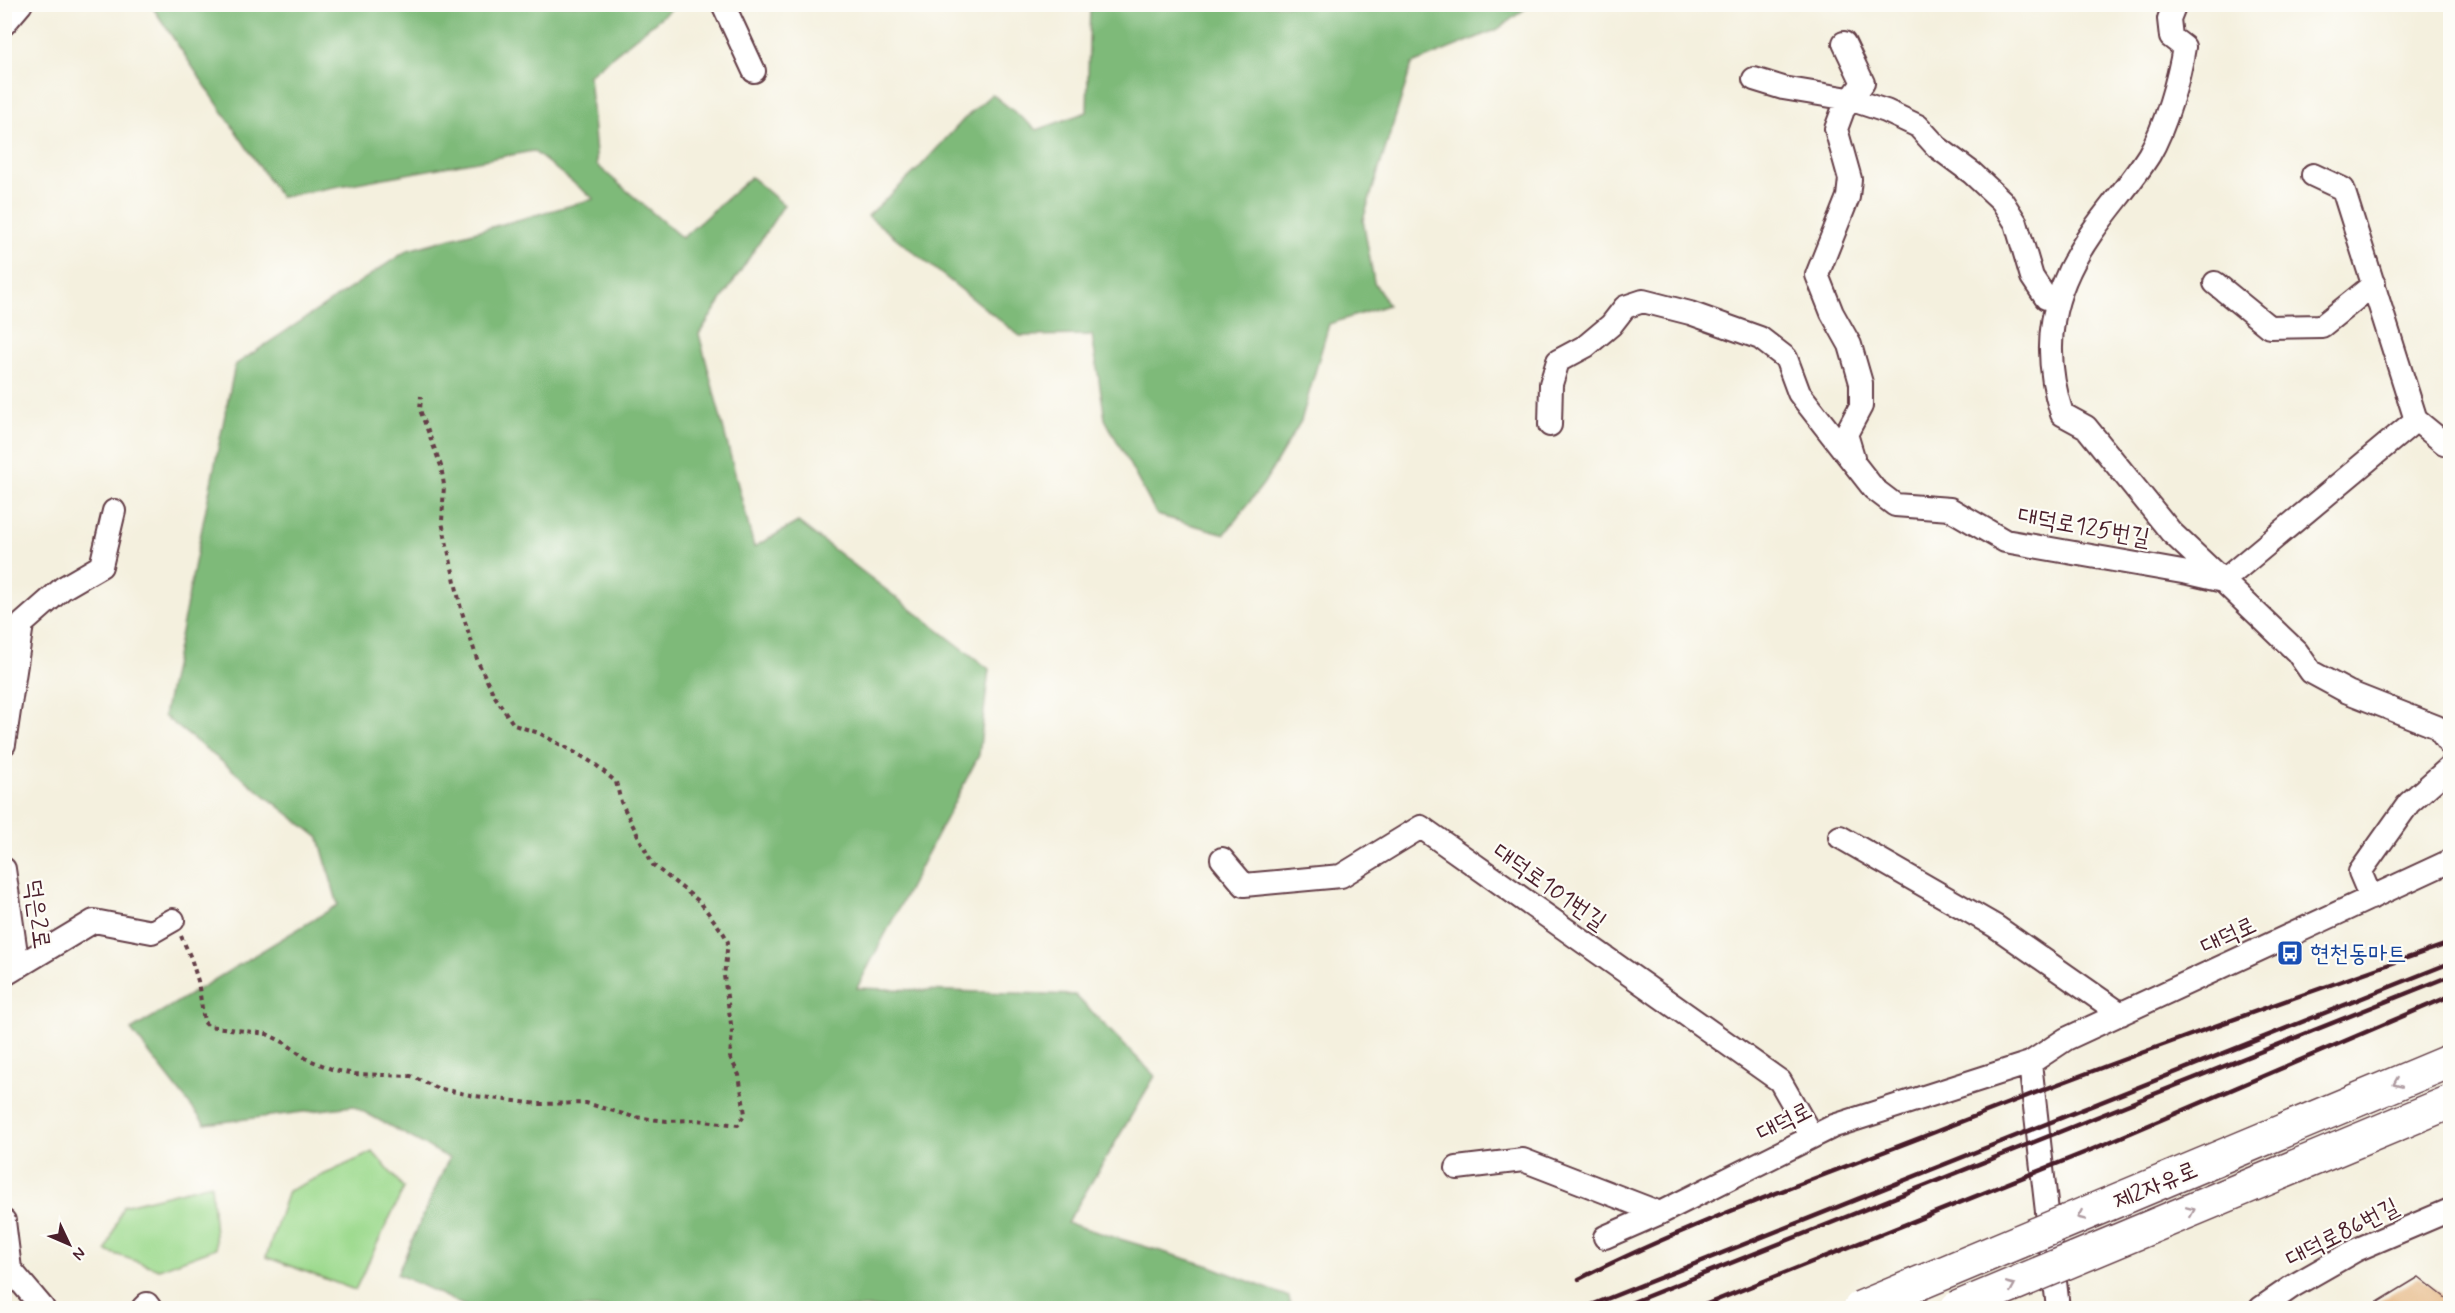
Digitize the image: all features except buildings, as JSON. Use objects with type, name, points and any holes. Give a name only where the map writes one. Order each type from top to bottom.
[{"type":"highway","name":"제2자유로","points":[[1860,1308],[2451,1061]]},
{"type":"highway","name":"제2자유로","points":[[1957,1308],[2451,1102]]},
{"type":"street","points":[[4,24],[21,4]]},
{"type":"street","points":[[723,4],[754,71]]},
{"type":"street","name":"대덕로125번길","points":[[2175,4],[2169,20],[2171,37],[2184,47],[2180,74],[2150,154],[2090,234],[2059,292],[2050,341],[2053,387],[2062,414],[2086,427],[2171,532],[2297,652],[2311,672],[2348,692],[2437,727],[2451,745]]},
{"type":"street","name":"대덕로125번길","points":[[1844,43],[1863,83],[1849,99],[1836,129],[1850,179],[1848,197],[1817,275],[1832,314],[1850,345],[1861,383],[1861,406],[1846,434],[1854,462]]},
{"type":"street","points":[[1754,79],[1783,88],[1849,99],[1886,111],[1918,126],[1937,147],[1972,173],[2002,201],[2016,223],[2032,277],[2046,298],[2057,301]]},
{"type":"street","points":[[2313,175],[2343,189],[2416,420],[2444,443],[2451,445]]},
{"type":"street","points":[[2215,283],[2269,327],[2322,326],[2374,284]]},
{"type":"street","name":"대덕로125번길","points":[[1550,425],[1551,384],[1558,361],[1586,345],[1611,325],[1625,307],[1643,302],[1690,313],[1760,338],[1786,358],[1799,393],[1874,489],[1895,505],[1950,509],[2005,541],[2223,581]]},
{"type":"street","points":[[2223,581],[2416,420]]},
{"type":"street","points":[[4,744],[22,624],[63,588],[101,566],[114,511]]},
{"type":"street","points":[[2371,898],[2360,872],[2409,803],[2451,767]]},
{"type":"street","name":"대덕로101번길","points":[[1222,859],[1244,885],[1341,876],[1421,827],[1780,1081],[1812,1137]]},
{"type":"street","points":[[1840,837],[1995,926],[2121,1014]]},
{"type":"street","name":"대덕로","points":[[1605,1237],[1660,1213],[1834,1126],[2030,1063],[2066,1039],[2451,861]]},
{"type":"street","name":"덕은2로","points":[[4,869],[11,971]]},
{"type":"street","points":[[11,971],[94,921],[152,932],[173,920]]},
{"type":"street","points":[[2030,1063],[2058,1308]]},
{"type":"street","points":[[1457,1168],[1523,1160],[1660,1213]]},
{"type":"street","name":"대덕로86번길","points":[[2261,1308],[2293,1286],[2356,1250],[2451,1210]]},
{"type":"street","points":[[4,1221],[7,1267],[43,1308]]},
{"type":"street","points":[[142,1308],[147,1304],[150,1308]]},
{"type":"path","points":[[173,920],[191,958],[198,981],[204,1022],[208,1026],[267,1034],[285,1043],[307,1059],[334,1070],[355,1074],[411,1076],[437,1088],[475,1096],[538,1104],[586,1103],[634,1117],[667,1121],[696,1120],[738,1125],[745,1114],[739,1075],[730,1057],[732,1031],[724,976],[728,942],[724,934],[700,902],[653,865],[621,802],[616,782],[583,757],[539,733],[514,724],[494,695],[478,662],[461,609],[442,522],[444,485],[441,466],[420,410],[421,396]]},
{"type":"green space","points":[[151,5],[676,5],[589,75],[597,165],[682,238],[751,177],[784,205],[699,334],[754,547],[798,522],[989,669],[979,755],[857,988],[1075,995],[1155,1076],[1067,1223],[1210,1266],[1289,1297],[1291,1308],[469,1308],[397,1274],[449,1158],[353,1106],[205,1124],[131,1030],[338,905],[319,838],[164,716],[235,365],[408,250],[594,199],[533,151],[280,197]]},
{"type":"green space","points":[[1090,5],[1530,5],[1498,29],[1412,64],[1363,220],[1374,282],[1388,305],[1329,324],[1301,421],[1264,483],[1225,534],[1157,515],[1105,419],[1092,335],[1020,336],[868,216],[919,168],[964,119],[992,94],[1037,130],[1087,112]]},
{"type":"green space","points":[[373,1152],[404,1188],[355,1290],[266,1257],[288,1191]]},
{"type":"green space","points":[[211,1184],[216,1248],[159,1269],[106,1251],[123,1206]]},
{"type":"railway","points":[[1579,1279],[1711,1219],[2063,1082],[2450,943]]},
{"type":"railway","points":[[1584,1308],[2450,963]]},
{"type":"railway","points":[[1618,1308],[2450,976]]},
{"type":"railway","points":[[1697,1308],[2086,1152],[2450,996]]},
{"type":"place","name":"현천동마트","points":[[2290,953]]}]
